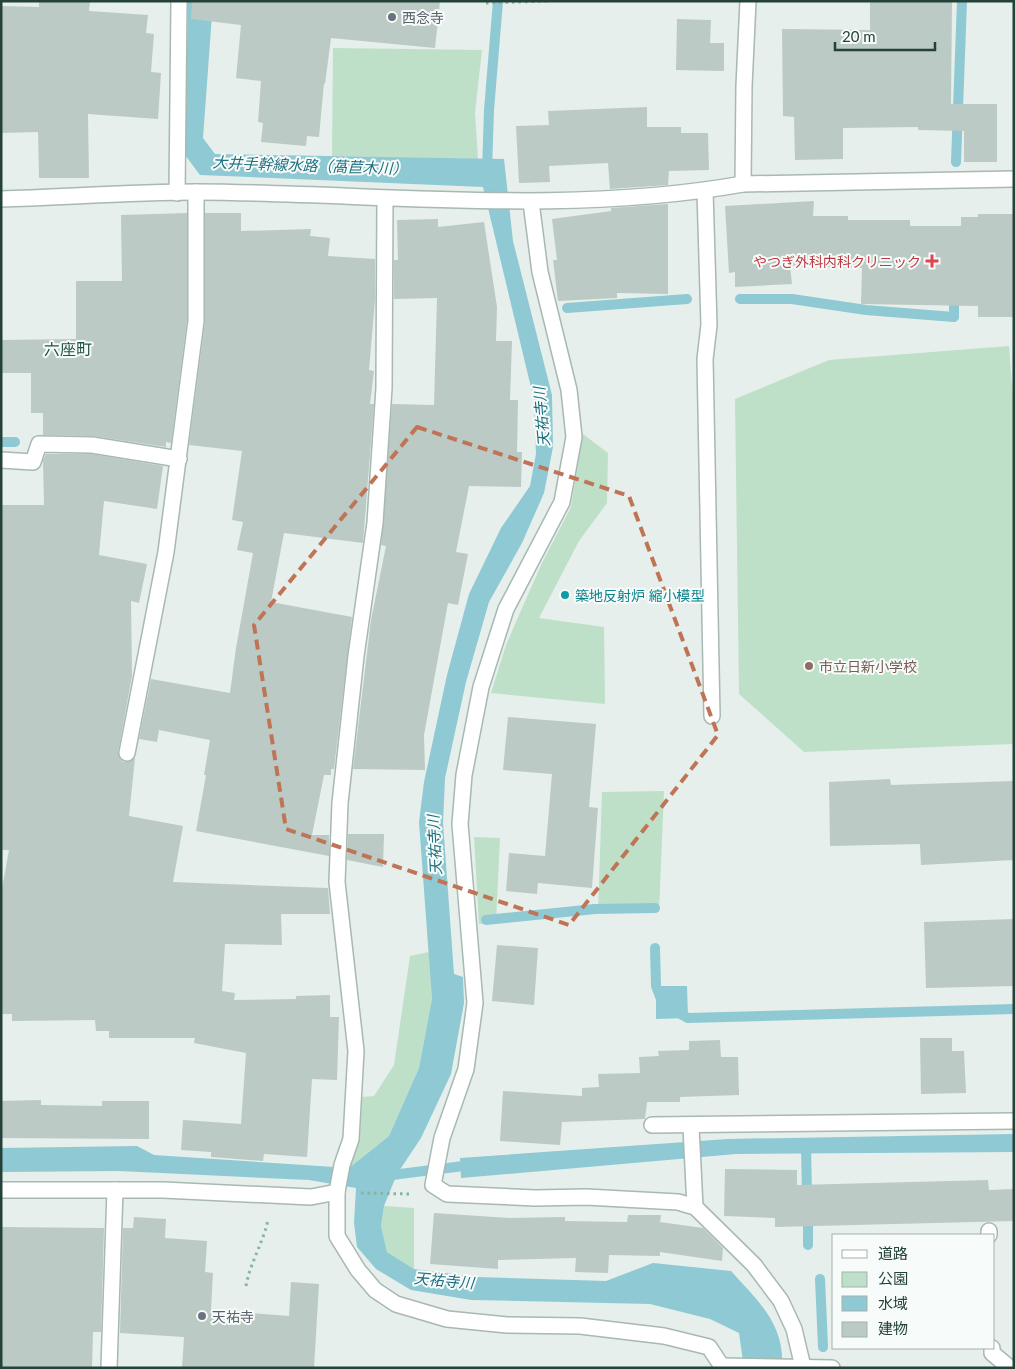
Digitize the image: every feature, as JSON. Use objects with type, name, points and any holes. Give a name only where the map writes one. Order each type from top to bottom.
[{"type":"street","points":[[177,193],[179,1]]},
{"type":"street","points":[[743,184],[744,86],[748,1]]},
{"type":"street","points":[[1,198],[196,192],[532,202],[705,191],[743,184],[1014,179]]},
{"type":"street","points":[[705,191],[709,325],[705,358],[712,716]]},
{"type":"street","points":[[127,753],[166,552],[196,321],[196,192]]},
{"type":"street","points":[[385,199],[384,388],[375,523],[356,656],[340,812],[337,882],[356,1051],[352,1140],[342,1166],[338,1192],[337,1236],[358,1270],[375,1290],[396,1304],[455,1320],[507,1325],[580,1326],[664,1336],[708,1347],[723,1367],[832,1368]]},
{"type":"street","points":[[532,202],[540,272],[569,390],[574,438],[562,502],[506,609],[480,687],[464,775],[460,824],[475,1004],[466,1069],[442,1138],[433,1186],[448,1194],[535,1198],[586,1197],[678,1202],[695,1207],[754,1264],[781,1302],[794,1328],[796,1367]]},
{"type":"street","points":[[1,460],[33,462],[39,444],[92,446],[179,459]]},
{"type":"street","points":[[652,1126],[692,1127],[1014,1121]]},
{"type":"street","points":[[692,1127],[695,1207]]},
{"type":"street","points":[[1,1190],[115,1190],[311,1197],[338,1192]]},
{"type":"street","points":[[109,1368],[115,1190]]},
{"type":"street","points":[[992,1349],[992,1353],[1010,1368]]},
{"type":"path","points":[[486,3],[547,1]]},
{"type":"path","points":[[358,1193],[393,1194]]},
{"type":"path","points":[[246,1286],[249,1269],[264,1237],[273,1195]]},
{"type":"highlighted area","points":[[417,427],[629,496],[718,735],[569,925],[286,829],[254,625]]},
{"type":"green space","points":[[333,48],[482,50],[475,113],[478,159],[332,156]]},
{"type":"green space","points":[[1009,346],[1014,413],[1014,744],[804,752],[739,694],[735,399],[829,360]]},
{"type":"green space","points":[[583,434],[608,453],[607,503],[579,541],[539,618],[604,627],[605,704],[491,693],[506,645],[542,563],[571,507]]},
{"type":"green space","points":[[664,791],[659,912],[598,913],[602,792]]},
{"type":"green space","points":[[474,837],[500,838],[496,922],[479,924]]},
{"type":"green space","points":[[429,952],[432,999],[419,1068],[389,1136],[349,1168],[360,1135],[362,1097],[374,1096],[394,1065],[410,956]]},
{"type":"green space","points":[[384,1206],[414,1208],[414,1269],[387,1252],[381,1226]]},
{"type":"water","name":"大井手幹線水路（萵苣木川）","points":[[188,1],[213,1],[203,138],[215,154],[504,159],[513,241],[552,395],[553,447],[544,493],[522,543],[489,602],[466,682],[445,778],[443,823],[454,974],[463,977],[464,1003],[451,1074],[421,1138],[397,1174],[384,1206],[381,1226],[387,1252],[414,1269],[476,1277],[606,1281],[653,1263],[731,1271],[768,1314],[779,1339],[782,1352],[782,1368],[744,1368],[739,1333],[710,1319],[650,1304],[471,1300],[411,1290],[376,1269],[357,1247],[354,1223],[356,1188],[309,1180],[119,1171],[1,1172],[1,1148],[137,1146],[154,1155],[349,1168],[389,1136],[419,1068],[432,999],[419,822],[424,782],[447,675],[469,594],[501,528],[530,486],[536,454],[534,400],[483,187],[200,175],[185,155]]},
{"type":"water","points":[[656,986],[687,986],[688,1018],[656,1019]]},
{"type":"water","points":[[1014,1134],[1014,1152],[736,1154],[461,1178],[460,1158],[728,1139]]},
{"type":"building","points":[[39,1],[90,1],[89,11],[148,15],[146,33],[154,34],[151,72],[161,73],[158,119],[88,114],[89,178],[39,178],[38,132],[1,133],[1,6],[39,7]]},
{"type":"building","points":[[192,1],[440,1],[435,48],[331,38],[324,83],[319,137],[307,136],[306,146],[261,142],[263,123],[258,122],[261,81],[236,78],[241,25],[191,19]]},
{"type":"building","points":[[870,1],[952,1],[951,104],[997,104],[997,162],[964,162],[964,131],[918,130],[918,127],[843,128],[843,159],[795,160],[794,117],[783,116],[782,29],[870,30]]},
{"type":"building","points":[[677,19],[711,20],[710,43],[724,43],[724,71],[676,70]]},
{"type":"building","points":[[647,107],[647,127],[681,127],[681,133],[708,133],[709,170],[669,171],[668,185],[610,189],[608,163],[549,166],[550,182],[519,183],[516,126],[549,125],[548,111]]},
{"type":"building","points":[[814,201],[813,216],[848,216],[848,220],[910,220],[910,226],[961,226],[961,217],[978,217],[978,214],[1014,214],[1014,317],[978,317],[978,306],[861,304],[862,268],[790,266],[792,284],[735,287],[735,272],[729,273],[725,206]]},
{"type":"building","points":[[668,204],[668,294],[617,293],[617,298],[558,301],[553,260],[557,260],[552,219],[611,211],[611,208]]},
{"type":"building","points":[[187,213],[187,320],[171,443],[166,442],[166,447],[93,436],[43,435],[43,413],[31,413],[31,373],[2,373],[2,340],[76,339],[76,281],[122,281],[121,215]]},
{"type":"building","points":[[205,213],[241,213],[241,231],[311,229],[310,236],[330,238],[328,256],[375,259],[375,300],[369,370],[374,371],[370,404],[374,404],[363,543],[284,533],[271,602],[352,617],[334,769],[331,769],[331,775],[324,775],[312,835],[329,835],[329,856],[196,831],[210,740],[159,730],[157,742],[139,739],[151,679],[230,693],[253,553],[237,550],[243,522],[232,520],[242,451],[189,445],[205,322]]},
{"type":"building","points":[[438,219],[438,227],[484,222],[497,307],[496,341],[512,341],[510,400],[518,400],[517,452],[522,452],[521,487],[469,486],[456,552],[468,554],[458,605],[448,603],[424,735],[425,770],[353,769],[371,620],[386,546],[381,545],[392,404],[434,405],[437,298],[394,299],[394,260],[398,260],[397,220]]},
{"type":"building","points":[[46,454],[91,454],[163,466],[157,509],[104,501],[99,555],[147,564],[139,603],[131,601],[132,676],[118,752],[121,760],[125,762],[135,758],[129,816],[183,826],[173,882],[328,888],[330,914],[281,914],[282,945],[225,944],[222,991],[235,993],[234,1000],[296,999],[296,996],[330,995],[330,1017],[339,1017],[337,1080],[312,1079],[307,1157],[264,1154],[263,1161],[211,1157],[211,1152],[181,1150],[183,1120],[241,1124],[246,1053],[194,1043],[195,1038],[109,1038],[109,1031],[96,1031],[95,1020],[12,1021],[12,1014],[1,1014],[1,894],[9,850],[1,850],[1,505],[44,505],[43,460]]},
{"type":"building","points":[[508,717],[596,724],[589,807],[598,808],[592,888],[538,883],[537,894],[506,891],[509,853],[545,856],[552,774],[503,770]]},
{"type":"building","points":[[890,779],[891,785],[1014,781],[1014,860],[921,865],[920,844],[830,846],[829,782]]},
{"type":"building","points":[[348,834],[384,834],[383,867],[347,860]]},
{"type":"building","points":[[1014,919],[1014,986],[926,988],[924,922]]},
{"type":"building","points":[[497,945],[538,948],[534,1005],[492,1001]]},
{"type":"building","points":[[920,1038],[952,1038],[952,1051],[964,1051],[966,1093],[921,1094]]},
{"type":"building","points":[[720,1040],[721,1057],[738,1057],[739,1095],[680,1097],[680,1102],[647,1102],[645,1119],[562,1122],[560,1145],[500,1141],[503,1091],[582,1096],[582,1088],[599,1087],[598,1074],[640,1073],[639,1057],[659,1056],[658,1051],[689,1050],[689,1041]]},
{"type":"building","points":[[41,1100],[41,1105],[102,1106],[102,1101],[149,1101],[149,1139],[1,1138],[1,1101]]},
{"type":"building","points":[[725,1169],[797,1170],[797,1185],[988,1180],[989,1190],[1014,1189],[1014,1221],[775,1227],[775,1218],[724,1216]]},
{"type":"building","points":[[434,1213],[509,1218],[565,1217],[565,1221],[627,1222],[628,1215],[661,1215],[660,1222],[703,1228],[723,1248],[722,1261],[660,1252],[660,1256],[609,1255],[608,1273],[575,1272],[576,1258],[498,1260],[498,1269],[430,1264]]},
{"type":"building","points":[[134,1217],[166,1219],[165,1238],[207,1241],[205,1272],[213,1273],[211,1310],[289,1316],[291,1282],[319,1284],[314,1368],[182,1368],[184,1337],[120,1333],[123,1228],[133,1228]]},
{"type":"building","points":[[1,1227],[104,1228],[101,1332],[93,1332],[92,1368],[1,1368]]},
{"type":"waterway","name":"天祐寺川","points":[[487,171],[489,110],[498,1]]},
{"type":"waterway","points":[[956,162],[962,1]]},
{"type":"waterway","points":[[740,299],[792,299],[866,310],[954,317],[954,293]]},
{"type":"waterway","points":[[567,308],[687,299]]},
{"type":"waterway","points":[[1,442],[15,442]]},
{"type":"waterway","points":[[486,920],[595,909],[655,908]]},
{"type":"waterway","points":[[655,948],[656,986],[661,999]]},
{"type":"waterway","points":[[677,1012],[688,1018],[1014,1009]]},
{"type":"waterway","points":[[806,1145],[807,1197]]},
{"type":"waterway","points":[[384,1176],[471,1165]]},
{"type":"waterway","points":[[808,1214],[808,1245]]},
{"type":"waterway","points":[[820,1279],[823,1347]]},
{"type":"place","name":"西念寺","points":[[392,17]]},
{"type":"place","name":"やつぎ外科内科クリニック","points":[[932,261]]},
{"type":"place","name":"築地反射炉 縮小模型","points":[[565,595]]},
{"type":"place","name":"市立日新小学校","points":[[809,666]]},
{"type":"place","name":"天祐寺","points":[[202,1316]]},
{"type":"district","name":"六座町","points":[[68,348]]}]
